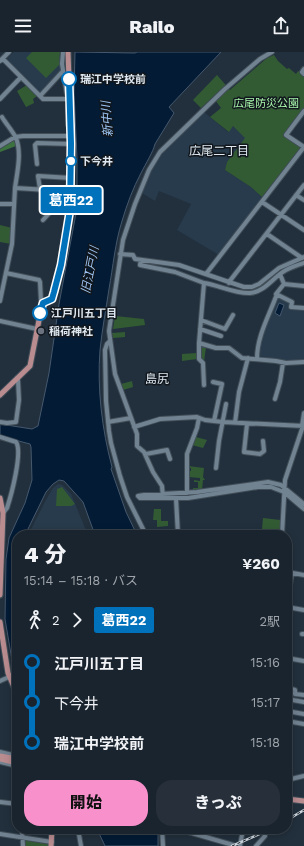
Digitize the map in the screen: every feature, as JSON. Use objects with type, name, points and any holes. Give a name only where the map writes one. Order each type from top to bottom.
[{"type":"main road","points":[[0,395],[31,365],[43,303],[51,300],[53,297],[59,272],[70,210],[71,144],[67,68],[68,52]]},
{"type":"main road","points":[[0,498],[3,513],[0,595]]},
{"type":"main road","points":[[0,622],[9,677],[12,683]]},
{"type":"main road","points":[[0,756],[12,758]]},
{"type":"main road","points":[[0,759],[12,764]]},
{"type":"main road","points":[[292,800],[304,801]]},
{"type":"street","points":[[9,52],[1,60],[43,99],[69,99],[64,71],[63,52]]},
{"type":"street","points":[[163,496],[162,486],[153,472],[146,454],[137,446],[134,427],[115,374],[109,331],[123,240],[140,191],[157,157],[225,89],[260,59],[272,52]]},
{"type":"street","points":[[304,69],[302,72],[304,74]]},
{"type":"street","points":[[40,96],[64,71]]},
{"type":"street","points":[[0,99],[21,77]]},
{"type":"street","points":[[206,274],[304,147],[286,135],[304,111]]},
{"type":"street","points":[[0,301],[12,244],[18,157],[15,137],[10,127],[2,117]]},
{"type":"street","points":[[0,146],[15,137],[34,135],[70,136]]},
{"type":"street","points":[[37,164],[35,144],[71,144]]},
{"type":"street","points":[[40,189],[38,176],[71,178]]},
{"type":"street","points":[[226,288],[229,282],[304,185]]},
{"type":"street","points":[[15,188],[48,190],[60,196],[53,209],[43,220]]},
{"type":"street","points":[[296,195],[304,200]]},
{"type":"street","points":[[262,202],[304,230]]},
{"type":"street","points":[[0,204],[14,204]]},
{"type":"street","points":[[267,234],[303,257]]},
{"type":"street","points":[[120,254],[132,255],[135,259],[179,265],[244,287],[252,287],[259,284],[279,268],[303,257]]},
{"type":"street","points":[[141,260],[140,265],[176,272],[204,283],[251,293],[259,291],[286,270],[304,263]]},
{"type":"street","points":[[6,273],[39,280],[41,301],[43,303]]},
{"type":"street","points":[[280,274],[284,284]]},
{"type":"street","points":[[204,283],[199,343],[199,359],[203,363],[204,385]]},
{"type":"street","points":[[284,284],[304,286]]},
{"type":"street","points":[[257,359],[257,349],[260,338],[276,294],[284,284]]},
{"type":"street","points":[[277,294],[292,302],[291,307],[304,308]]},
{"type":"street","points":[[201,320],[225,329],[233,315]]},
{"type":"street","points":[[0,322],[37,330]]},
{"type":"street","points":[[200,329],[221,336]]},
{"type":"street","points":[[110,341],[105,350],[106,400],[111,443],[127,497],[144,530]]},
{"type":"street","points":[[199,343],[216,348],[229,348],[242,358],[289,363],[304,362]]},
{"type":"street","points":[[235,423],[239,392],[248,358]]},
{"type":"street","points":[[276,399],[283,362]]},
{"type":"street","points":[[0,422],[16,422],[19,400],[17,378]]},
{"type":"street","points":[[213,382],[222,384],[214,421]]},
{"type":"street","points":[[0,387],[6,389]]},
{"type":"street","points":[[216,468],[219,441],[226,404]]},
{"type":"street","points":[[282,530],[285,480],[303,426],[304,413]]},
{"type":"street","points":[[134,427],[160,419],[197,417],[223,422],[303,426]]},
{"type":"street","points":[[108,422],[131,418]]},
{"type":"street","points":[[187,493],[187,454],[198,428],[199,418]]},
{"type":"street","points":[[247,424],[244,452],[260,454],[264,451],[263,441]]},
{"type":"street","points":[[0,437],[16,442],[18,446],[16,471],[7,508],[3,513]]},
{"type":"street","points":[[146,454],[167,450],[170,459]]},
{"type":"street","points":[[176,496],[261,482],[275,482],[304,504]]},
{"type":"street","points":[[163,496],[140,498],[138,496],[144,495],[198,497],[266,486],[284,489],[304,509]]},
{"type":"street","points":[[176,496],[178,530]]},
{"type":"street","points":[[292,573],[304,575]]},
{"type":"street","points":[[292,608],[304,610]]},
{"type":"street","points":[[292,659],[304,661]]},
{"type":"street","points":[[0,681],[9,677]]},
{"type":"street","points":[[292,689],[295,690],[295,694],[304,695]]},
{"type":"street","points":[[292,700],[304,702]]},
{"type":"street","points":[[292,712],[304,714]]},
{"type":"street","points":[[292,721],[304,724]]},
{"type":"street","points":[[0,752],[12,755]]},
{"type":"street","points":[[0,762],[12,764]]},
{"type":"street","points":[[292,779],[304,776]]},
{"type":"street","points":[[0,802],[12,803]]},
{"type":"street","points":[[0,834],[52,844]]},
{"type":"street","points":[[23,834],[23,846]]},
{"type":"street","points":[[79,834],[81,846]]},
{"type":"street","points":[[162,834],[162,846]]},
{"type":"street","points":[[194,834],[234,846]]},
{"type":"street","points":[[240,846],[242,834]]},
{"type":"street","points":[[256,846],[264,836],[264,834]]},
{"type":"shaded area","points":[[14,52],[61,52],[62,70],[41,93],[38,93],[5,60]]},
{"type":"shaded area","points":[[204,112],[228,132],[233,126],[246,138],[227,162],[225,170],[251,187],[262,197],[219,255],[177,230],[191,204],[159,191],[155,201],[142,193],[151,171],[159,157]]},
{"type":"shaded area","points":[[278,297],[290,303],[290,308],[304,309],[304,360],[291,362],[259,358],[258,349],[273,305],[275,305]]},
{"type":"shaded area","points":[[58,484],[62,485],[71,494],[86,530],[31,530],[53,488]]},
{"type":"green space","points":[[32,52],[60,52],[59,65],[46,78],[26,58]]},
{"type":"green space","name":"広尾防災公園","points":[[274,55],[287,69],[289,68],[296,74],[298,71],[304,75],[304,109],[284,135],[301,146],[301,148],[262,197],[251,187],[225,170],[227,162],[245,138],[233,126],[229,132],[210,117],[221,108],[213,97],[201,108],[193,100],[217,75],[230,90],[267,58]]},
{"type":"green space","points":[[27,85],[37,96],[33,99],[34,103],[26,107],[17,91]]},
{"type":"green space","points":[[14,139],[16,146],[0,152],[0,147]]},
{"type":"green space","points":[[0,225],[12,228],[11,244],[0,242]]},
{"type":"green space","points":[[115,316],[144,319],[145,325],[113,329]]},
{"type":"green space","points":[[125,332],[125,337],[113,338],[112,333]]},
{"type":"green space","points":[[199,345],[206,347],[204,362],[200,358]]},
{"type":"green space","points":[[197,353],[197,359],[182,361],[182,354]]},
{"type":"green space","points":[[132,381],[133,387],[123,390],[121,384]]},
{"type":"green space","points":[[196,437],[207,440],[203,448],[192,445]]},
{"type":"green space","points":[[188,466],[204,468],[203,477],[205,480],[203,480],[202,490],[193,490],[193,488],[198,488],[198,482],[194,482],[194,480],[200,481],[200,478],[189,477],[188,471],[191,471],[191,468],[188,468]]},
{"type":"green space","points":[[62,487],[75,504],[71,506],[56,506],[57,489]]},
{"type":"green space","points":[[154,509],[161,509],[161,521],[168,521],[168,526],[157,527],[157,520],[153,520]]},
{"type":"green space","points":[[263,518],[280,520],[280,530],[262,529]]},
{"type":"green space","points":[[25,840],[48,844],[48,846],[25,846]]},
{"type":"water","points":[[75,52],[221,52],[169,107],[174,113],[155,144],[133,190],[122,221],[116,246],[100,350],[99,379],[103,424],[112,467],[111,469],[126,512],[135,530],[93,530],[83,502],[64,481],[59,480],[46,492],[27,530],[13,530],[25,503],[32,480],[31,447],[30,444],[0,436],[0,424],[32,429],[38,426],[49,373],[59,304],[77,208],[77,158],[74,92]]},
{"type":"water","points":[[279,303],[284,305],[280,316],[275,313]]},
{"type":"water","points":[[12,531],[12,660],[5,619],[6,559],[9,538]]},
{"type":"water","points":[[99,834],[158,834],[158,846],[105,846]]},
{"type":"railway","points":[[292,817],[304,810]]},
{"type":"railway","points":[[232,846],[260,834]]},
{"type":"bus line","name":"葛西22","points":[[40,313],[43,303],[52,299],[61,265],[70,210],[71,144],[69,79]]},
{"type":"place","name":"瑞江中学校前","points":[[69,79]]},
{"type":"place","name":"下今井","points":[[71,161]]},
{"type":"place","name":"江戸川五丁目","points":[[40,313]]},
{"type":"place","name":"稲荷神社","points":[[41,331]]},
{"type":"district","name":"広尾二丁目","points":[[219,151]]},
{"type":"district","name":"島尻","points":[[157,379]]},
{"type":"water label","name":"新中川","points":[[107,119]]},
{"type":"water label","name":"旧江戸川","points":[[90,270]]}]
